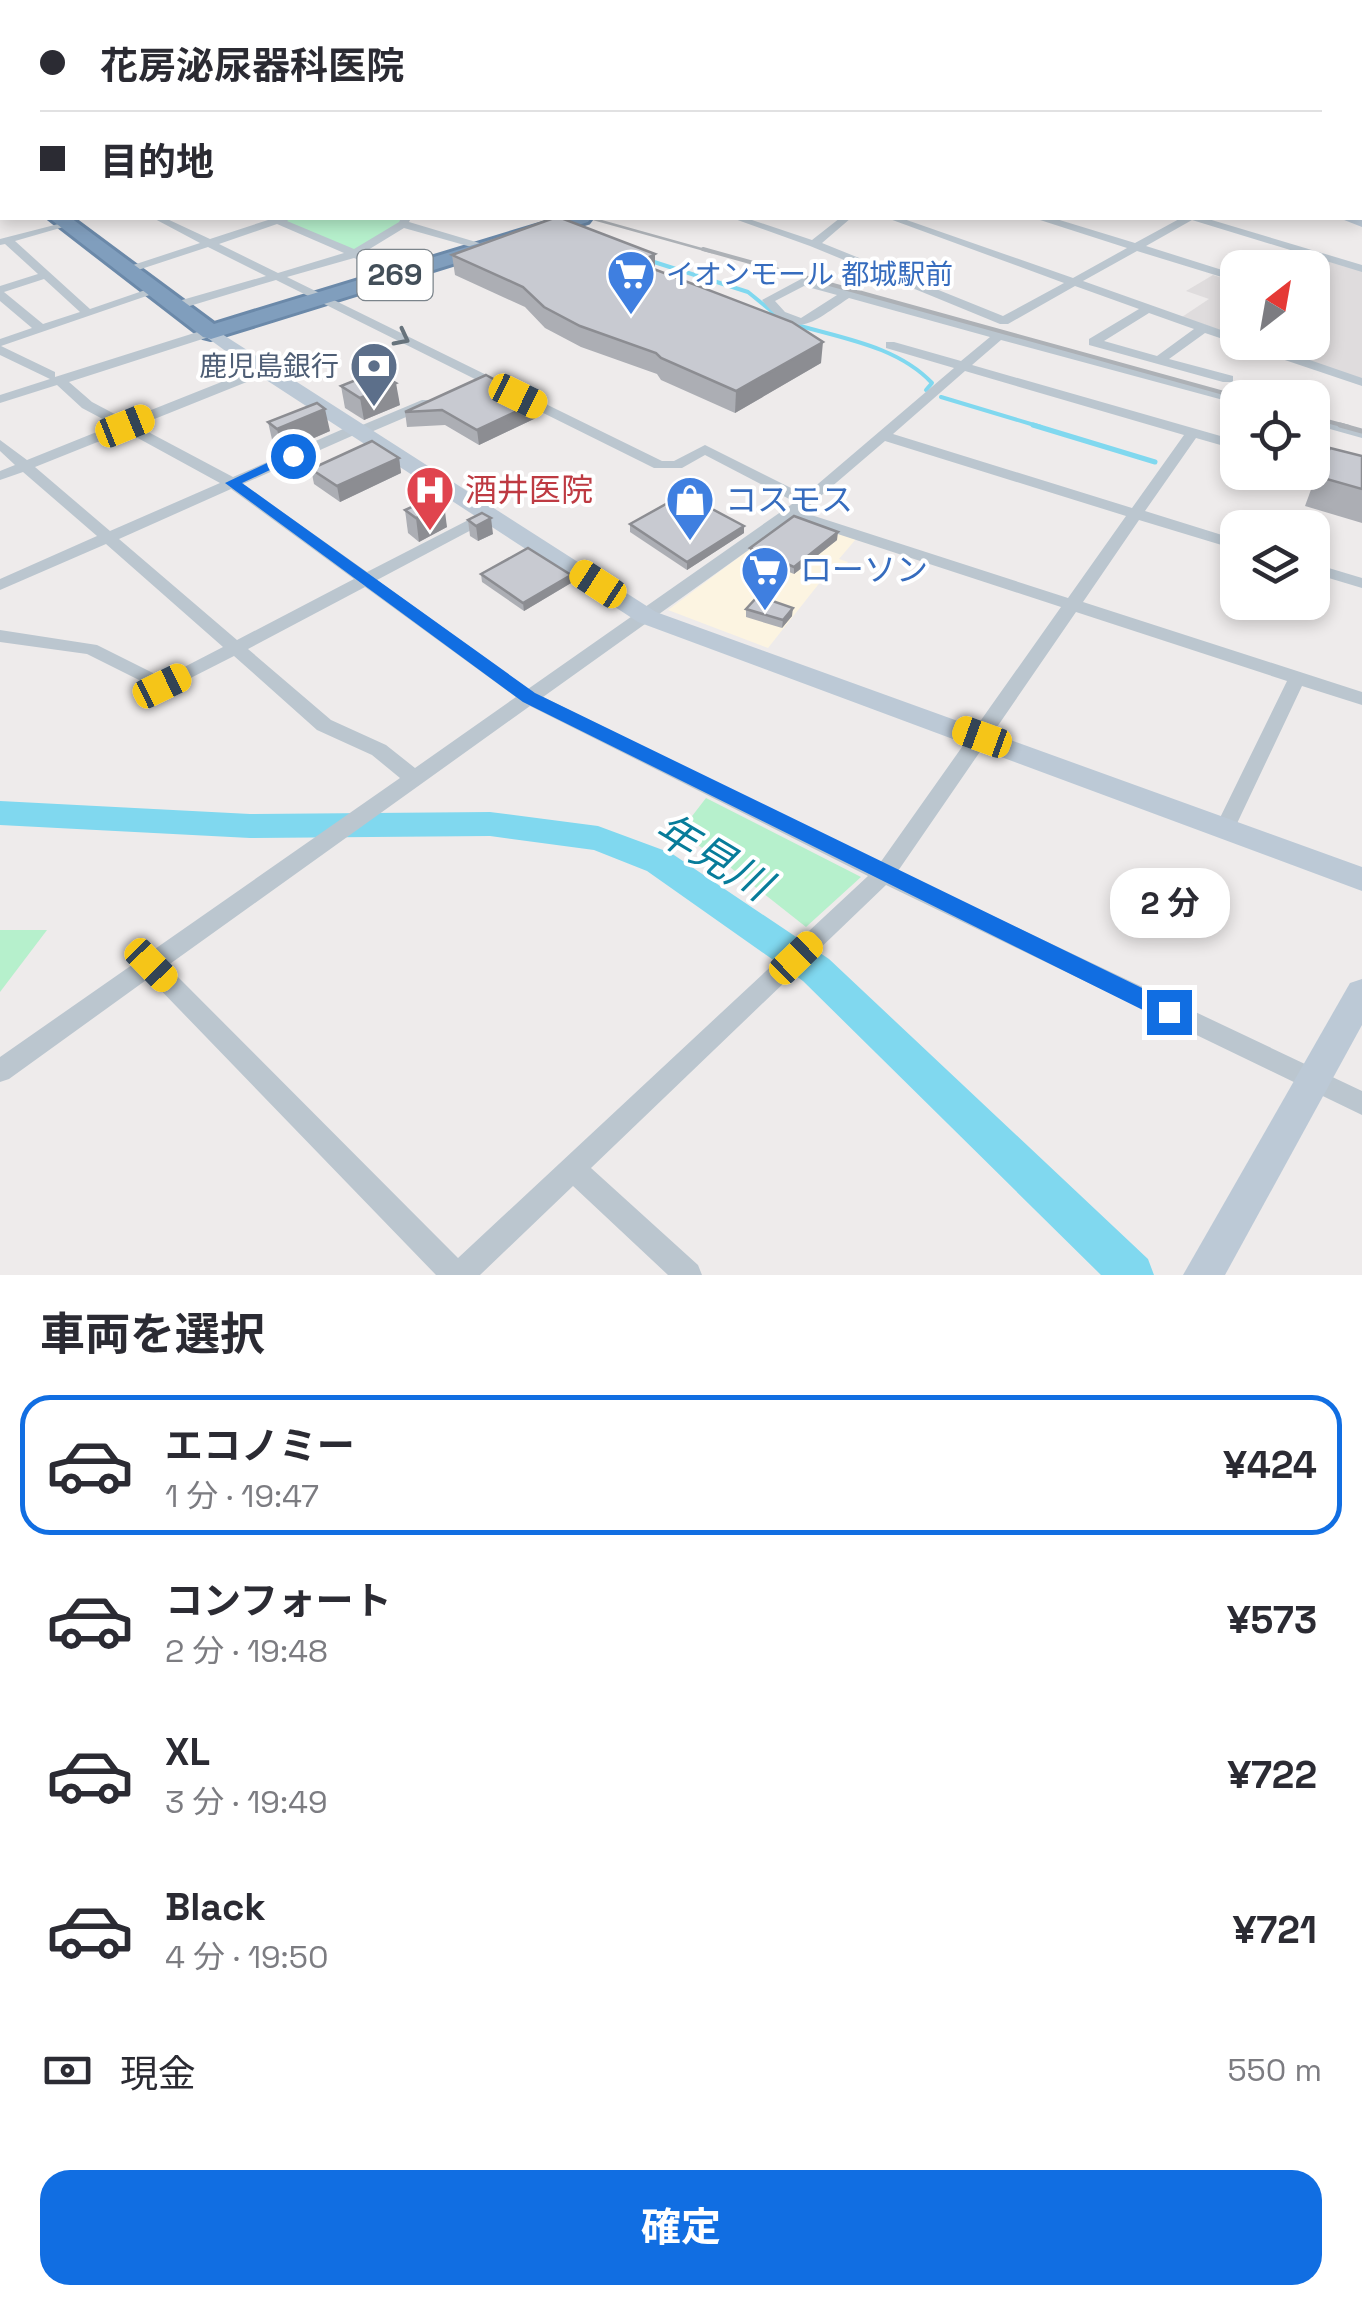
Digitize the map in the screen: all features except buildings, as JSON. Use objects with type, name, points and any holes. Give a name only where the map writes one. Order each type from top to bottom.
[{"type":"highway","points":[[64,220],[212,332]]},
{"type":"highway","name":"269","points":[[212,332],[573,220]]},
{"type":"street","points":[[4,241],[64,220]]},
{"type":"street","points":[[162,220],[659,466],[677,465],[704,449],[806,502]]},
{"type":"street","points":[[131,269],[274,220]]},
{"type":"street","points":[[279,220],[399,273]]},
{"type":"street","points":[[179,305],[354,254],[405,220],[482,247]]},
{"type":"street","points":[[743,220],[814,244],[1004,320],[1188,220]]},
{"type":"street","points":[[814,244],[844,220]]},
{"type":"street","points":[[898,220],[1220,334]]},
{"type":"street","points":[[1050,220],[1220,274]]},
{"type":"street","points":[[1199,220],[1362,269]]},
{"type":"street","points":[[4,241],[87,312]]},
{"type":"street","points":[[40,328],[0,292],[46,276]]},
{"type":"street","points":[[848,294],[802,323],[781,315],[768,300],[803,282],[848,294],[1220,395]]},
{"type":"street","points":[[0,346],[40,328],[158,290]]},
{"type":"street","points":[[1147,309],[1093,342],[1228,379]]},
{"type":"street","points":[[1159,360],[1202,328]]},
{"type":"street","points":[[0,390],[212,332],[357,431],[492,514],[647,617],[1362,879]]},
{"type":"street","points":[[0,1071],[806,502],[998,335]]},
{"type":"street","points":[[890,345],[1220,441]]},
{"type":"street","points":[[0,346],[55,378],[87,405],[232,483],[529,698],[884,874],[1362,1103]]},
{"type":"street","points":[[1297,360],[1362,382]]},
{"type":"street","points":[[0,476],[264,370]]},
{"type":"street","points":[[0,400],[55,378]]},
{"type":"street","points":[[465,386],[482,379]]},
{"type":"street","points":[[0,585],[448,394]]},
{"type":"street","points":[[1330,425],[1362,434]]},
{"type":"street","points":[[151,965],[458,1275],[884,874],[1192,433]]},
{"type":"street","points":[[883,436],[1220,540]]},
{"type":"street","points":[[0,444],[324,725],[380,750],[414,778]]},
{"type":"street","points":[[1330,473],[1362,482]]},
{"type":"street","points":[[790,513],[1362,699]]},
{"type":"street","points":[[0,636],[90,648],[162,686],[492,514]]},
{"type":"street","points":[[1330,574],[1362,584]]},
{"type":"street","points":[[1225,828],[1297,678]]},
{"type":"street","points":[[1203,1275],[1362,992]]},
{"type":"street","points":[[573,1169],[688,1275]]},
{"type":"shaded area","points":[[1330,262],[1362,271],[1362,379],[1306,360],[1330,360]]},
{"type":"shaded area","points":[[1213,275],[1220,277],[1220,330],[1182,317],[1209,299],[1186,291]]},
{"type":"shaded area","points":[[789,520],[856,539],[839,559],[848,562],[839,573],[829,571],[768,648],[668,610]]},
{"type":"green space","points":[[279,220],[405,220],[354,254],[276,221]]},
{"type":"green space","points":[[706,798],[861,877],[806,927],[721,860],[679,833]]},
{"type":"green space","points":[[0,930],[47,930],[0,992]]},
{"type":"waterway","points":[[651,261],[748,292],[780,318]]},
{"type":"waterway","points":[[790,323],[884,351],[918,370],[932,383],[926,390]]},
{"type":"waterway","points":[[941,397],[1041,427]]},
{"type":"waterway","points":[[1033,425],[1155,462]]},
{"type":"waterway","name":"年見川","points":[[0,813],[250,826],[490,824],[598,838],[659,862],[816,970],[1132,1275]]},
{"type":"railway","points":[[597,220],[712,252]]},
{"type":"railway","points":[[703,249],[1220,392]]},
{"type":"railway","points":[[1330,422],[1349,427]]},
{"type":"railway","points":[[1340,425],[1362,431]]},
{"type":"place","name":"イオンモール 都城駅前","points":[[631,316]]},
{"type":"place","name":"鹿児島銀行","points":[[374,408]]},
{"type":"place","name":"酒井医院","points":[[430,532]]},
{"type":"place","name":"コスモス","points":[[690,542]]},
{"type":"place","name":"ローソン","points":[[765,612]]},
{"type":"route","points":[[293,456],[232,483],[529,698],[1169,1012]]}]
